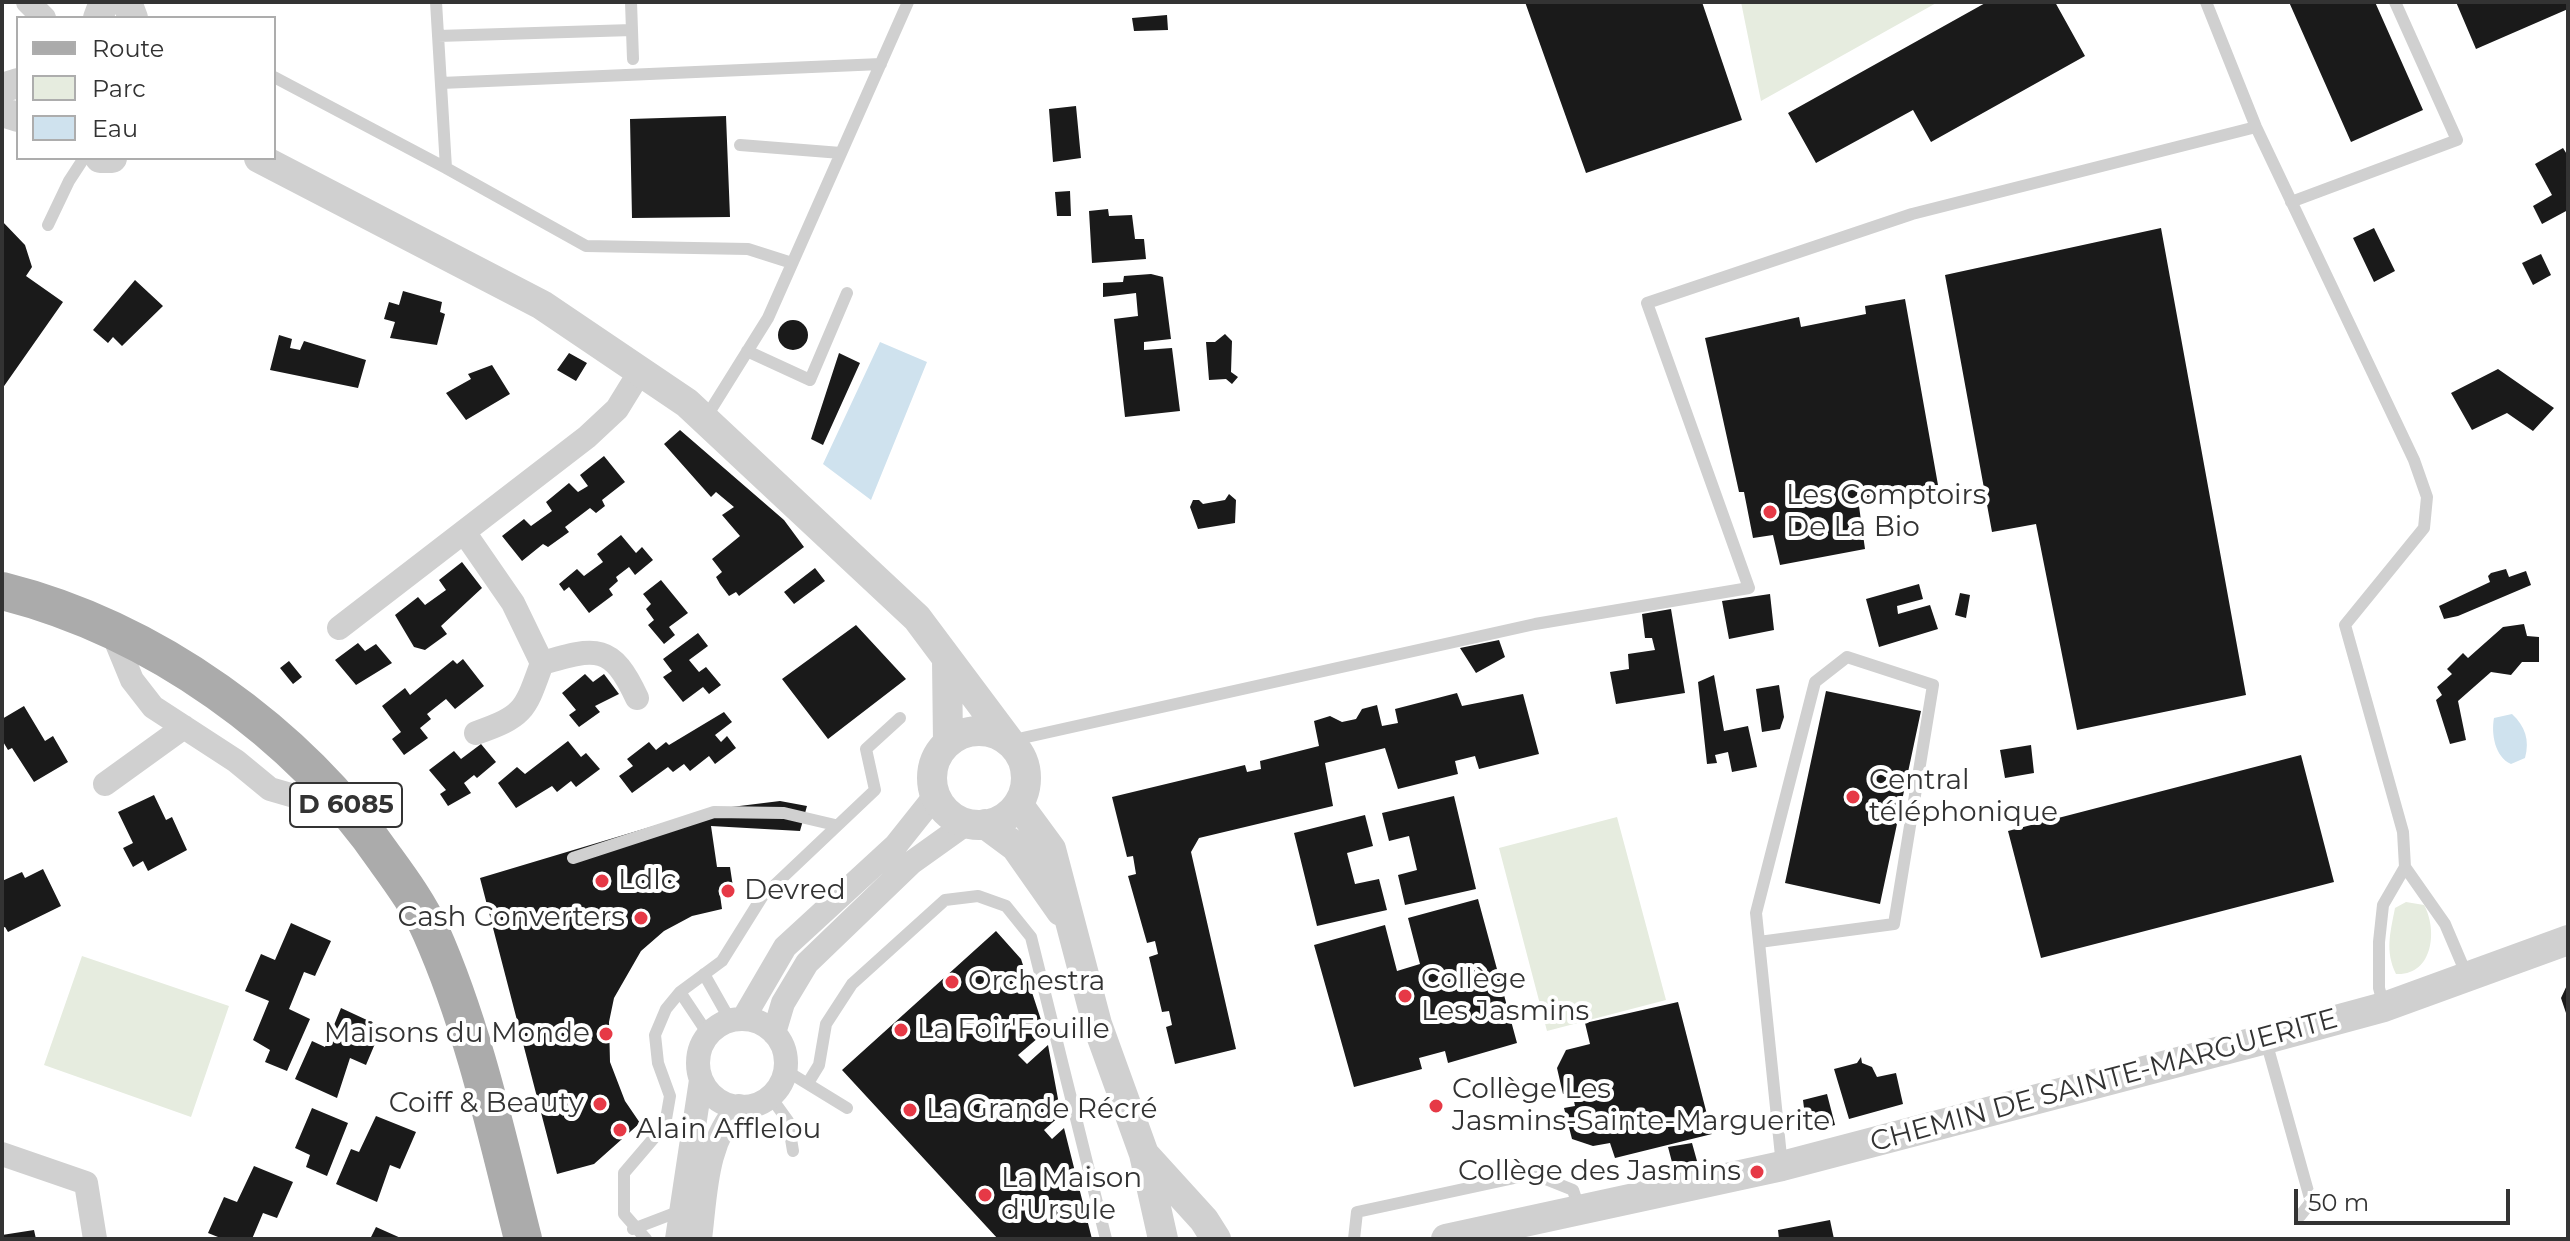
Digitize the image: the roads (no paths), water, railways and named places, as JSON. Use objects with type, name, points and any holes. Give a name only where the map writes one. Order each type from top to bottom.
[{"type":"main road","name":"D 6085","points":[[2,591],[113,634],[186,672],[246,710],[304,761],[354,813],[430,929],[462,1013],[523,1239]]},
{"type":"main road","name":"D 6085","points":[[507,1177],[539,1239]]},
{"type":"street","points":[[263,160],[542,305],[641,370],[705,419],[917,618],[1018,751],[1026,777],[1018,804],[1010,814],[976,824],[911,863],[807,963],[783,1003],[774,1033]]},
{"type":"street","points":[[339,628],[587,437],[617,409],[641,370]]},
{"type":"street","points":[[464,532],[513,603],[542,663],[527,705],[509,721],[476,733]]},
{"type":"street","points":[[113,634],[132,680],[153,707],[270,789],[354,813]]},
{"type":"street","points":[[542,663],[574,653],[605,654],[623,668],[637,698]]},
{"type":"street","points":[[947,660],[948,742],[933,769],[935,796],[945,810],[1016,847],[1069,923]]},
{"type":"street","points":[[105,784],[184,727]]},
{"type":"street","points":[[948,742],[962,734],[978,731],[1009,741]]},
{"type":"street","points":[[677,1239],[701,1080],[698,1056],[708,1034],[737,1020],[785,947],[896,845],[935,796]]},
{"type":"street","points":[[1018,804],[1051,849],[1097,1024],[1144,1154],[1163,1239]]},
{"type":"street","name":"CHEMIN DE SAINTE-MARGUERITE","points":[[1446,1239],[1782,1166],[2266,1039],[2384,1007],[2568,940]]},
{"type":"street","points":[[701,1080],[716,1098],[739,1106],[750,1106],[770,1096],[785,1070],[783,1046],[766,1026],[737,1020]]},
{"type":"street","points":[[700,1239],[711,1154],[725,1120],[739,1106]]},
{"type":"street","points":[[2,1154],[86,1183],[95,1239]]},
{"type":"street","points":[[1144,1154],[1204,1220],[1216,1239]]},
{"type":"lane","points":[[436,2],[446,168]]},
{"type":"lane","points":[[631,2],[633,59]]},
{"type":"lane","points":[[705,419],[768,318],[908,2]]},
{"type":"lane","points":[[2206,2],[2256,127],[2414,460],[2427,497],[2424,528],[2345,625],[2403,832],[2405,867],[2445,924],[2468,978]]},
{"type":"lane","points":[[2291,202],[2457,140],[2395,2]]},
{"type":"lane","points":[[438,36],[632,30]]},
{"type":"lane","points":[[441,83],[881,64]]},
{"type":"lane","points":[[276,78],[586,246],[748,249],[792,263]]},
{"type":"lane","points":[[1009,741],[1535,624],[1749,588],[1647,303],[1912,214],[2256,127]]},
{"type":"lane","points":[[740,145],[841,153]]},
{"type":"lane","points":[[48,225],[83,160]]},
{"type":"lane","points":[[747,351],[810,380],[847,293]]},
{"type":"lane","points":[[1759,942],[1894,924],[1933,685],[1847,657],[1815,682],[1756,913],[1782,1166]]},
{"type":"lane","points":[[646,1239],[633,1229],[624,1214],[624,1173],[665,1125],[670,1096],[658,1063],[655,1035],[666,1009],[680,992],[722,961],[762,897],[875,790],[866,749],[900,718]]},
{"type":"lane","points":[[573,858],[714,812],[784,813],[835,825]]},
{"type":"lane","points":[[2384,1007],[2379,988],[2383,905],[2405,867]]},
{"type":"lane","points":[[808,1083],[819,1065],[826,1024],[852,984],[945,900],[978,896],[1006,906],[1031,937],[1106,1239]]},
{"type":"lane","points":[[704,974],[737,1020]]},
{"type":"lane","points":[[680,992],[708,1034]]},
{"type":"lane","points":[[2266,1039],[2311,1202],[2300,1216]]},
{"type":"lane","points":[[785,1070],[847,1108]]},
{"type":"lane","points":[[770,1096],[788,1121],[793,1151]]},
{"type":"lane","points":[[1354,1239],[1357,1212],[1533,1174],[1573,1190],[1580,1211]]},
{"type":"lane","points":[[633,1229],[680,1211]]},
{"type":"water","points":[[880,342],[927,362],[871,500],[823,464]]},
{"type":"water","points":[[2512,714],[2523,728],[2527,745],[2525,758],[2511,764],[2498,751],[2493,724],[2494,718]]},
{"type":"place","name":"Les Comptoirs De La Bio","points":[[1770,512]]},
{"type":"place","name":"Central téléphonique","points":[[1853,797]]},
{"type":"place","name":"Ldlc","points":[[602,881]]},
{"type":"place","name":"Devred","points":[[728,891]]},
{"type":"place","name":"Cash Converters","points":[[641,918]]},
{"type":"place","name":"Orchestra","points":[[952,982]]},
{"type":"place","name":"Collège Les Jasmins","points":[[1405,996]]},
{"type":"place","name":"La Foir'Fouille","points":[[901,1030]]},
{"type":"place","name":"Maisons du Monde","points":[[606,1034]]},
{"type":"place","name":"Coiff & Beauty","points":[[600,1104]]},
{"type":"place","name":"Collège Les Jasmins-Sainte-Marguerite","points":[[1436,1106]]},
{"type":"place","name":"La Grande Récré","points":[[910,1110]]},
{"type":"place","name":"Alain Afflelou","points":[[620,1130]]},
{"type":"place","name":"Collège des Jasmins","points":[[1757,1172]]},
{"type":"place","name":"La Maison d'Ursule","points":[[985,1195]]}]
